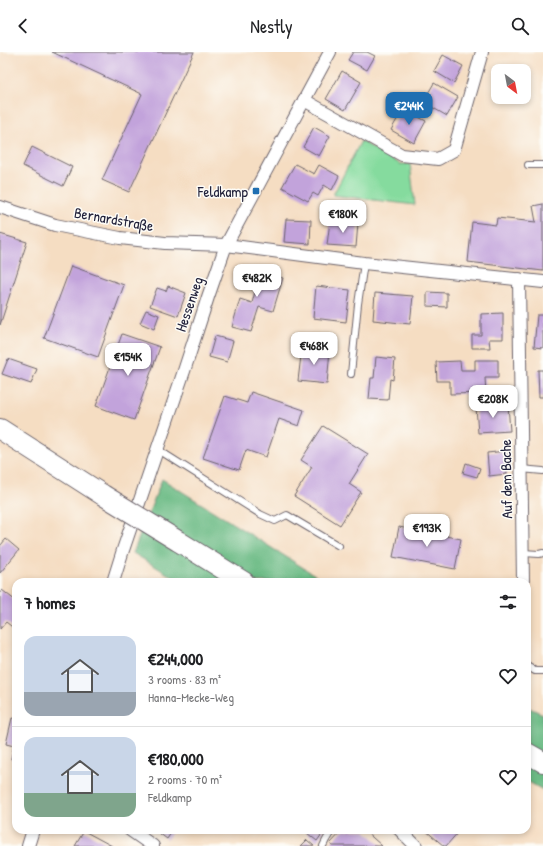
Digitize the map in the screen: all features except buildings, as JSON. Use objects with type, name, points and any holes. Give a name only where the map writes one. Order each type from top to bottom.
[{"type":"main road","points":[[0,428],[103,495],[238,578]]},
{"type":"main road","points":[[531,755],[543,762]]},
{"type":"street","name":"Hessenweg","points":[[114,578],[226,245],[256,192],[330,52]]},
{"type":"street","points":[[304,100],[402,155],[438,158],[454,150],[482,52]]},
{"type":"street","name":"Bernardstraße","points":[[0,207],[55,225],[120,238],[165,243],[226,245]]},
{"type":"street","points":[[226,245],[364,263],[543,282]]},
{"type":"street","name":"Auf dem Bache","points":[[518,279],[523,578]]},
{"type":"street","points":[[28,846],[32,834]]},
{"type":"street","points":[[136,834],[153,846]]},
{"type":"street","points":[[404,834],[416,846]]},
{"type":"lane","points":[[528,164],[543,165]]},
{"type":"lane","points":[[351,374],[364,263]]},
{"type":"lane","points":[[157,449],[260,514],[275,521],[287,515],[339,546]]},
{"type":"lane","points":[[521,469],[543,471]]},
{"type":"lane","points":[[523,553],[543,553]]},
{"type":"lane","points":[[531,668],[535,671],[543,671]]},
{"type":"lane","points":[[323,846],[330,834]]},
{"type":"green space","points":[[361,141],[400,164],[410,164],[415,205],[333,195]]},
{"type":"green space","points":[[162,479],[320,578],[174,578],[133,553]]},
{"type":"green space","points":[[531,709],[543,714],[543,790],[531,783]]},
{"type":"place","name":"Feldkamp","points":[[256,191]]}]
